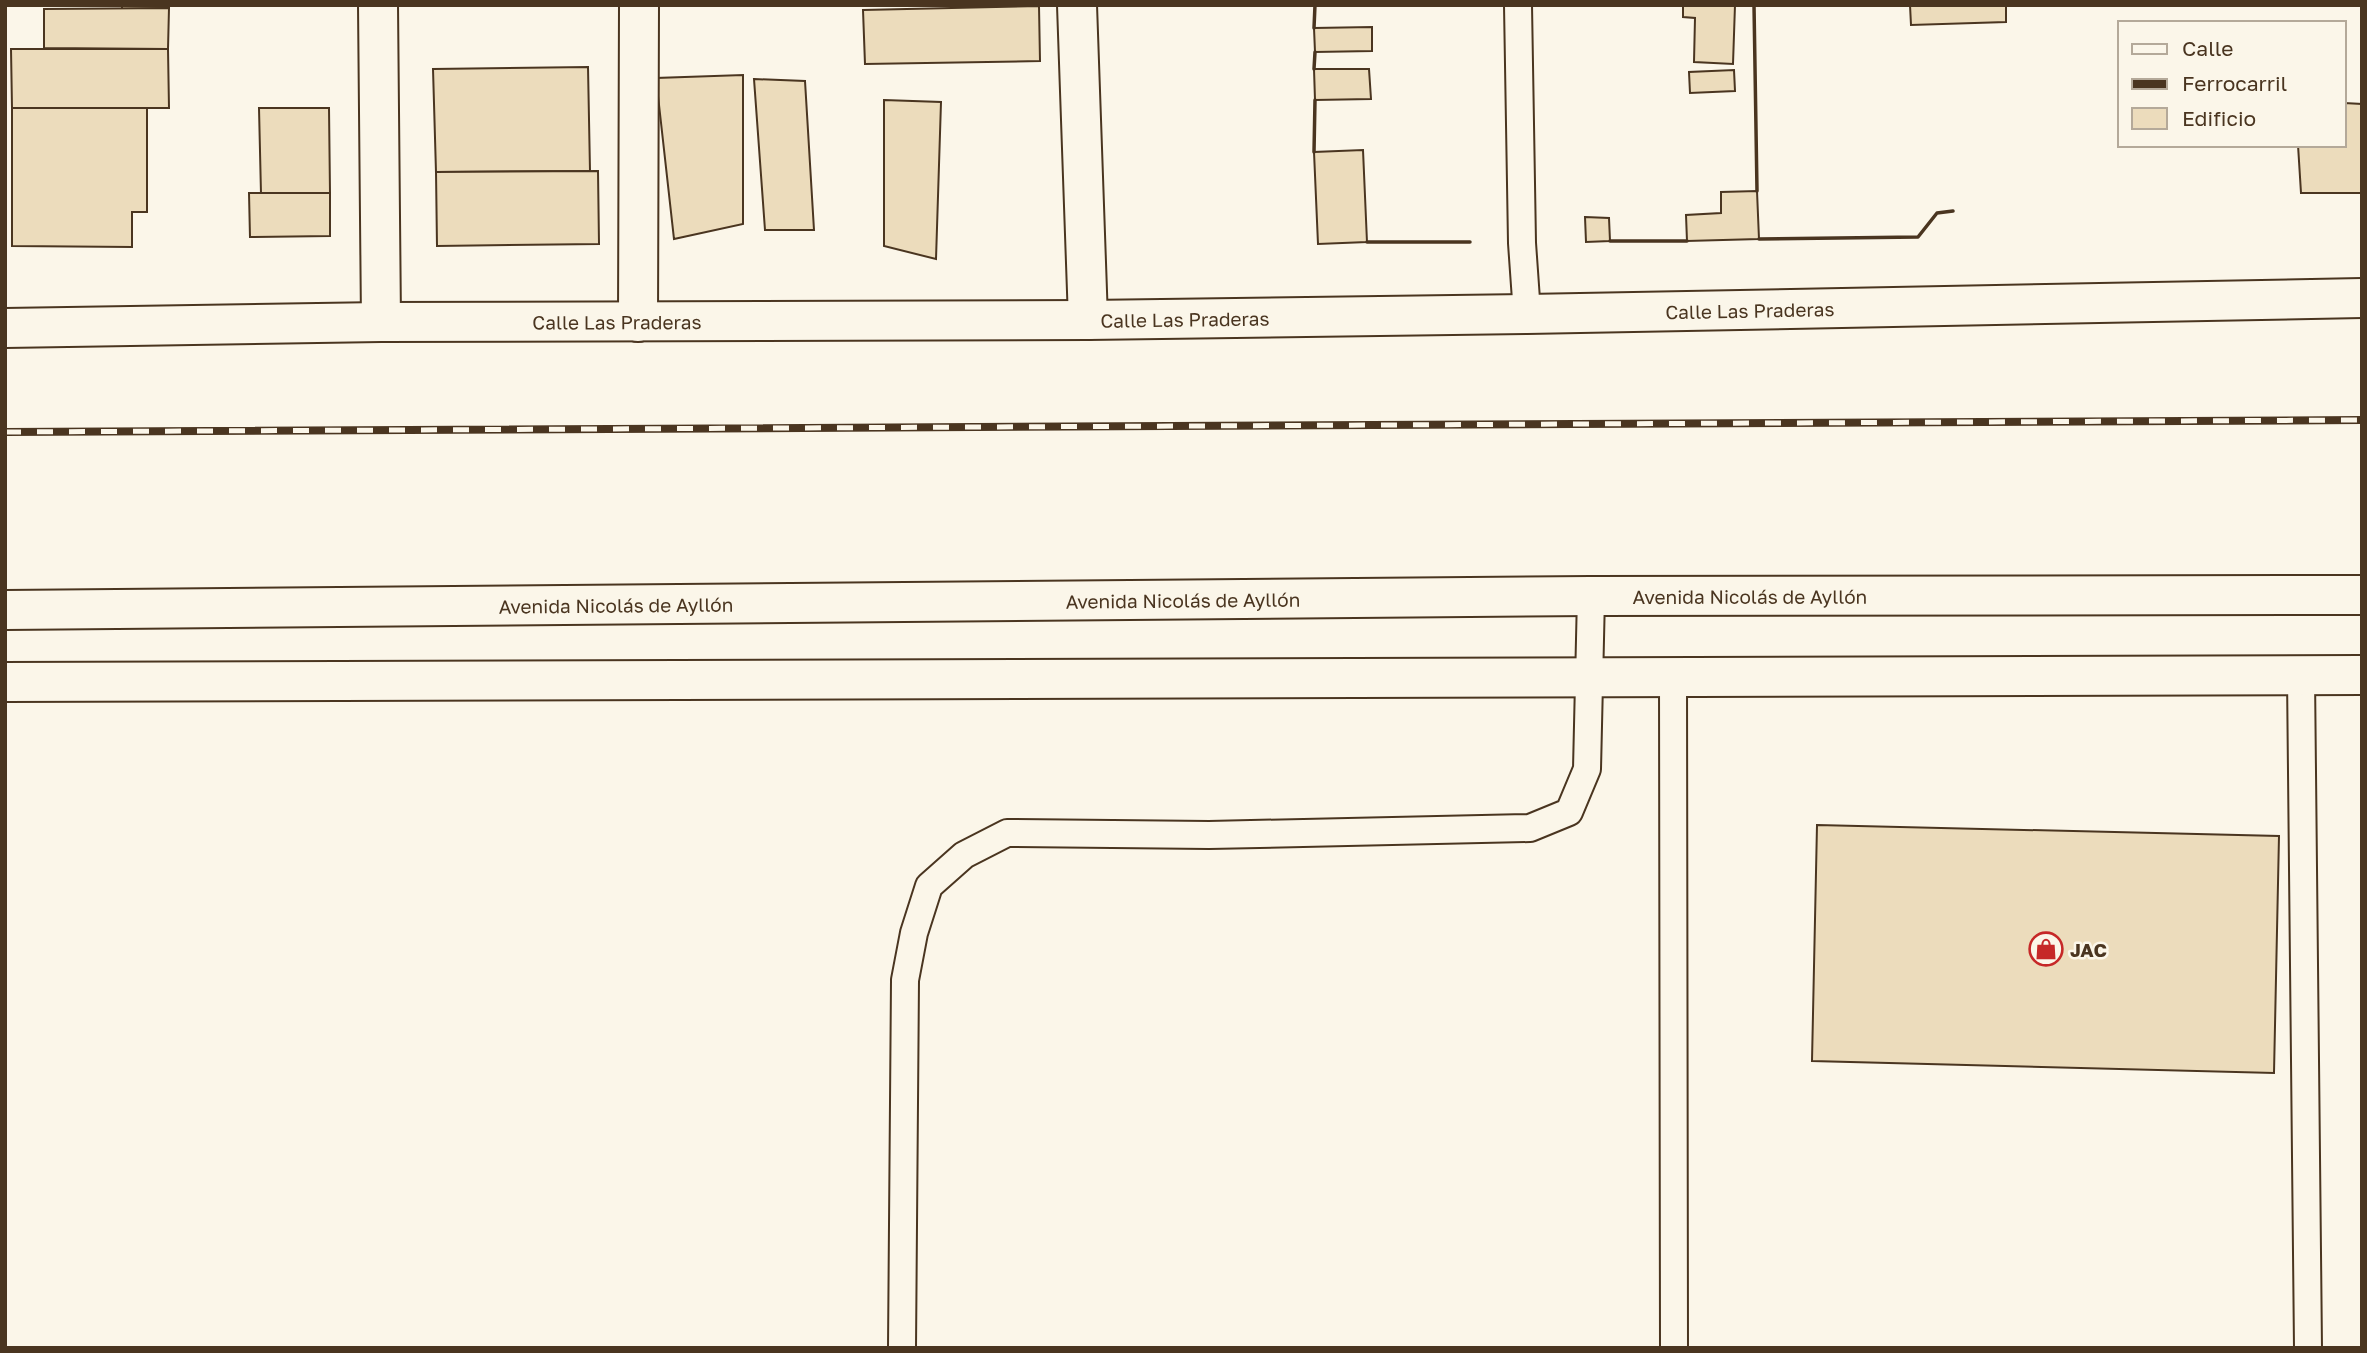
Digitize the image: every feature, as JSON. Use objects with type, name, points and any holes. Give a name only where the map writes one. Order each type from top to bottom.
[{"type":"main road","points":[[378,5],[381,322]]},
{"type":"main road","points":[[638,321],[639,5]]},
{"type":"main road","points":[[1077,5],[1088,320]]},
{"type":"main road","name":"Calle Las Praderas","points":[[5,328],[381,322],[1088,320],[2362,298]]},
{"type":"main road","name":"Avenida Nicolás de Ayllón","points":[[5,610],[1591,596],[2362,595]]},
{"type":"main road","points":[[5,682],[2362,675]]},
{"type":"lane","points":[[1518,5],[1522,243],[1527,314]]},
{"type":"lane","points":[[902,1348],[905,980],[914,933],[929,886],[964,855],[1007,833],[1209,835],[1530,828],[1569,813],[1587,769],[1591,596]]},
{"type":"lane","points":[[2301,676],[2308,1348]]},
{"type":"lane","points":[[1672,677],[1674,1348]]},
{"type":"building","points":[[122,5],[169,5],[169,8],[122,9]]},
{"type":"building","points":[[1683,5],[1735,5],[1733,64],[1694,62],[1695,18],[1683,17]]},
{"type":"building","points":[[1910,5],[2006,5],[2006,22],[1911,25]]},
{"type":"building","points":[[1039,6],[1040,61],[865,64],[863,10]]},
{"type":"building","points":[[169,8],[168,49],[44,48],[44,9]]},
{"type":"building","points":[[1372,27],[1372,51],[1315,52],[1314,28]]},
{"type":"building","points":[[11,49],[168,49],[169,108],[12,108]]},
{"type":"building","points":[[588,67],[590,171],[436,172],[433,69]]},
{"type":"building","points":[[1314,69],[1369,69],[1371,99],[1315,100]]},
{"type":"building","points":[[1734,70],[1735,91],[1690,93],[1689,72]]},
{"type":"building","points":[[743,75],[743,224],[674,239],[656,78]]},
{"type":"building","points":[[754,79],[805,81],[814,230],[765,230]]},
{"type":"building","points":[[884,100],[941,102],[936,259],[884,246]]},
{"type":"building","points":[[2346,103],[2362,104],[2362,193],[2301,193],[2298,147],[2346,147]]},
{"type":"building","points":[[12,108],[147,108],[147,212],[132,212],[132,247],[12,246]]},
{"type":"building","points":[[259,108],[329,108],[330,193],[261,194]]},
{"type":"building","points":[[1363,150],[1367,242],[1318,244],[1314,152]]},
{"type":"building","points":[[598,171],[599,244],[437,246],[436,172]]},
{"type":"building","points":[[1757,191],[1759,239],[1687,241],[1686,215],[1721,213],[1721,192]]},
{"type":"building","points":[[249,193],[330,193],[330,236],[250,237]]},
{"type":"building","points":[[1585,217],[1609,218],[1610,241],[1586,242]]},
{"type":"building","name":"JAC","points":[[1817,825],[2279,836],[2274,1073],[1812,1061]]},
{"type":"railway","points":[[5,432],[2362,420]]},
{"type":"wall","points":[[1314,28],[1315,5]]},
{"type":"wall","points":[[1754,5],[1757,191]]},
{"type":"wall","points":[[1314,69],[1315,52]]},
{"type":"wall","points":[[1314,152],[1315,100]]},
{"type":"wall","points":[[1759,239],[1918,237],[1937,213],[1953,211]]},
{"type":"wall","points":[[1610,241],[1687,241]]},
{"type":"wall","points":[[1367,242],[1470,242]]},
{"type":"place","name":"JAC","points":[[2046,949]]}]
